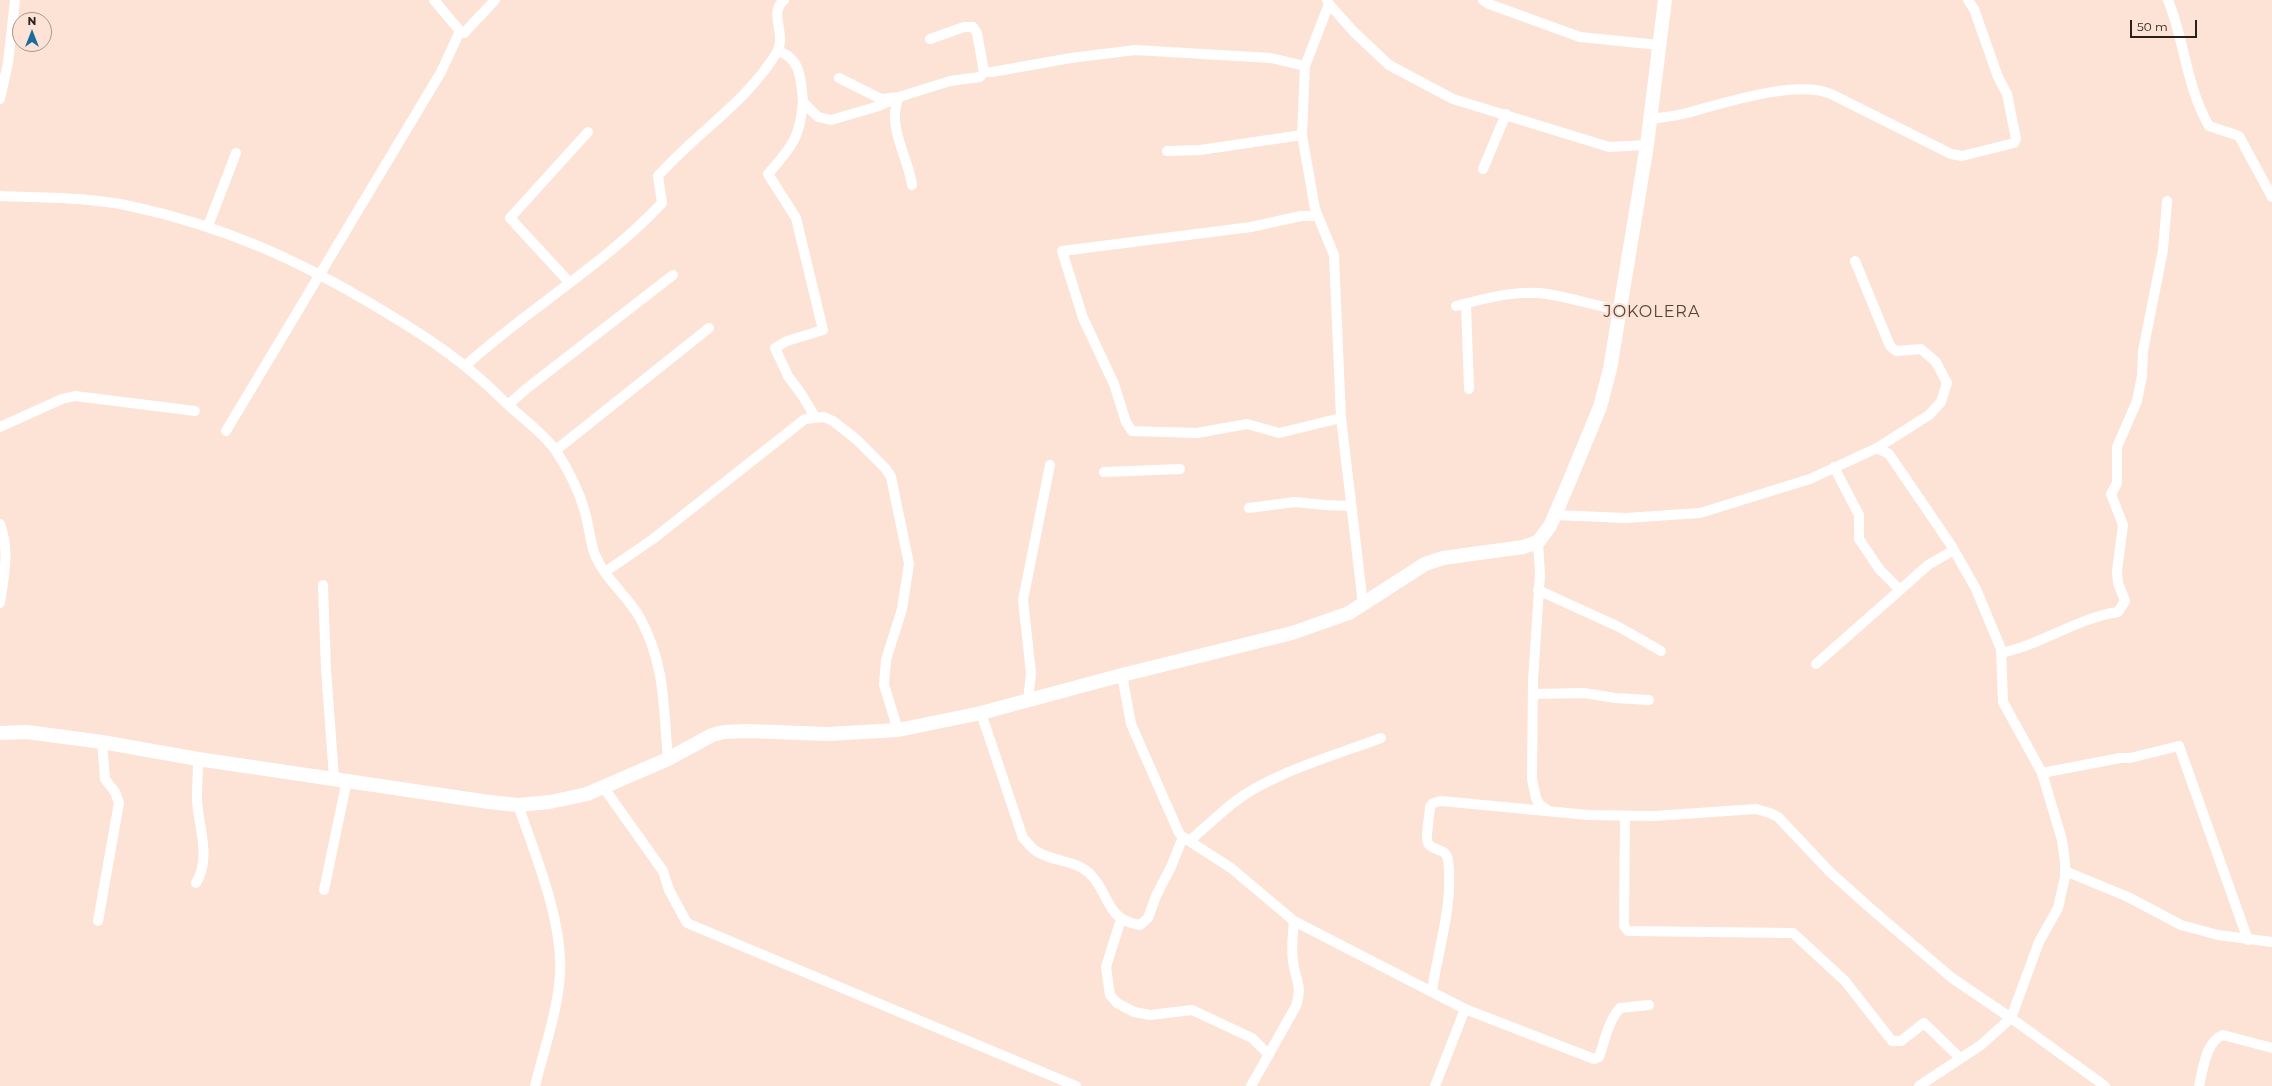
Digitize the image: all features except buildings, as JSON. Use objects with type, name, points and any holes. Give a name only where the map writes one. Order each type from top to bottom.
[{"type":"street","points":[[0,99],[8,63],[15,0]]},
{"type":"street","points":[[434,0],[460,32]]},
{"type":"street","points":[[460,32],[466,32],[495,0]]},
{"type":"street","points":[[466,365],[503,333],[636,231],[662,203],[658,176],[680,152],[728,110],[758,80],[778,51],[781,38],[776,13],[780,4],[784,0]]},
{"type":"street","points":[[1484,0],[1489,4],[1580,37],[1659,45]]},
{"type":"street","points":[[0,733],[27,732],[102,742],[198,759],[518,805],[550,802],[604,788],[668,759],[712,735],[724,732],[747,731],[794,734],[828,734],[898,730],[981,713],[1122,675],[1292,633],[1339,618],[1426,564],[1443,558],[1523,547],[1538,542],[1545,535],[1555,515],[1600,407],[1610,369],[1651,120],[1665,0]]},
{"type":"street","points":[[1651,120],[1686,113],[1727,101],[1804,88],[1822,90],[1831,94],[1951,154],[1962,156],[2014,143],[2016,139],[2007,94],[1998,77],[1974,9],[1968,0]]},
{"type":"street","points":[[2168,0],[2188,78],[2199,108],[2209,126],[2239,136],[2272,197]]},
{"type":"street","points":[[1363,604],[1341,418],[1334,261],[1312,199],[1302,135],[1305,66],[1328,2],[1354,32],[1389,65],[1453,99],[1506,114],[1609,147],[1647,145]]},
{"type":"street","points":[[930,39],[964,27],[973,27],[977,32],[984,72]]},
{"type":"street","points":[[226,431],[441,72],[460,32]]},
{"type":"street","points":[[803,102],[818,117],[831,120],[879,106],[899,97],[950,80],[980,76],[984,72],[992,72],[1071,58],[1135,50],[1270,58],[1305,66]]},
{"type":"street","points":[[778,51],[789,54],[797,66],[801,81],[803,102],[801,125],[790,148],[768,174],[796,218],[823,330],[787,341],[775,348],[788,376],[802,394],[815,417]]},
{"type":"street","points":[[839,78],[881,99],[899,97]]},
{"type":"street","points":[[899,97],[895,106],[893,117],[901,149],[910,170],[912,185]]},
{"type":"street","points":[[1483,169],[1506,114]]},
{"type":"street","points":[[569,282],[510,218],[588,132]]},
{"type":"street","points":[[1167,151],[1200,150],[1302,135]]},
{"type":"street","points":[[208,226],[236,153]]},
{"type":"street","points":[[0,196],[106,202],[129,206],[208,226],[247,240],[322,275],[425,336],[466,365],[537,430],[556,450],[578,493],[595,555],[610,580],[639,616],[656,656],[663,682],[668,759]]},
{"type":"street","points":[[2001,653],[2018,650],[2095,617],[2118,612],[2125,602],[2118,583],[2117,571],[2123,525],[2111,494],[2117,483],[2117,447],[2137,401],[2142,376],[2142,351],[2154,302],[2156,275],[2162,250],[2167,201]]},
{"type":"street","points":[[1317,216],[1301,216],[1250,227],[1062,251],[1083,318],[1114,384],[1126,422],[1132,430],[1197,433],[1247,424],[1280,433],[1341,418]]},
{"type":"street","points":[[1110,241],[1145,245],[1173,244],[1200,237]]},
{"type":"street","points":[[1555,515],[1626,518],[1700,514],[1810,479],[1877,448],[1929,415],[1941,402],[1947,383],[1936,362],[1921,349],[1896,351],[1890,346],[1855,261]]},
{"type":"street","points":[[508,405],[531,385],[673,275]]},
{"type":"street","points":[[1470,389],[1461,305],[1502,294],[1539,293],[1553,294],[1619,310]]},
{"type":"street","points":[[556,450],[709,328]]},
{"type":"street","points":[[0,427],[62,399],[74,396],[195,411]]},
{"type":"street","points":[[605,572],[653,539],[805,418],[824,417],[842,427],[880,462],[891,477],[909,564],[902,609],[886,660],[884,685],[898,730]]},
{"type":"street","points":[[1877,448],[1889,454],[1954,550],[1976,589],[2001,653],[2004,702],[2042,773],[2062,840],[2065,872],[2058,908],[2039,942],[2011,1018],[1994,1035],[1959,1057],[1918,1086]]},
{"type":"street","points":[[1028,701],[1030,673],[1023,600],[1050,465]]},
{"type":"street","points":[[1834,467],[1859,515],[1859,539],[1880,570],[1900,590]]},
{"type":"street","points":[[1104,472],[1180,469]]},
{"type":"street","points":[[1249,508],[1295,502],[1325,506],[1351,506]]},
{"type":"street","points":[[0,524],[6,546],[6,567],[0,603]]},
{"type":"street","points":[[1538,542],[1538,590],[1533,694],[1532,779],[1536,798],[1539,804],[1549,812]]},
{"type":"street","points":[[1816,664],[1928,565],[1954,550]]},
{"type":"street","points":[[323,585],[326,669],[340,779],[324,890]]},
{"type":"street","points":[[1538,590],[1619,627],[1661,651]]},
{"type":"street","points":[[1122,675],[1131,724],[1140,741],[1164,802],[1186,839],[1231,868],[1294,920],[1465,1009],[1594,1059],[1599,1057],[1613,1016],[1620,1008],[1649,1005]]},
{"type":"street","points":[[1533,694],[1584,693],[1615,698],[1649,700]]},
{"type":"street","points":[[981,713],[1023,838],[1036,852],[1056,860],[1069,862],[1092,876],[1114,914],[1121,919],[1140,925],[1148,918],[1156,896],[1186,839],[1233,802],[1251,791],[1313,764],[1381,738]]},
{"type":"street","points":[[98,921],[119,803],[115,792],[105,779],[102,742]]},
{"type":"street","points":[[2042,773],[2120,758],[2130,758],[2179,746],[2248,940]]},
{"type":"street","points":[[196,883],[200,876],[203,859],[203,840],[197,800],[198,759]]},
{"type":"street","points":[[604,788],[655,858],[687,923],[1076,1086]]},
{"type":"street","points":[[1432,992],[1444,924],[1448,890],[1448,862],[1444,851],[1428,843],[1431,805],[1441,801],[1549,812],[1625,816],[1654,816],[1756,809],[1778,817],[1835,877],[1930,961],[2105,1086]]},
{"type":"street","points":[[518,805],[540,869],[559,945],[560,966],[558,994],[535,1086]]},
{"type":"street","points":[[1625,816],[1624,926],[1628,932],[1793,933],[1845,981],[1892,1041],[1902,1041],[1924,1023],[1959,1057]]},
{"type":"street","points":[[2065,872],[2128,897],[2181,924],[2218,935],[2272,942]]},
{"type":"street","points":[[1121,919],[1106,967],[1110,995],[1118,1003],[1134,1012],[1150,1015],[1192,1010],[1252,1038],[1268,1054]]},
{"type":"street","points":[[1251,1086],[1296,1006],[1300,995],[1300,986],[1293,961],[1294,920]]},
{"type":"street","points":[[1434,1086],[1465,1009]]},
{"type":"street","points":[[2199,1086],[2211,1043],[2217,1037],[2223,1035],[2272,1048]]},
{"type":"district","name":"JOKOLERA","points":[[1652,312]]}]
